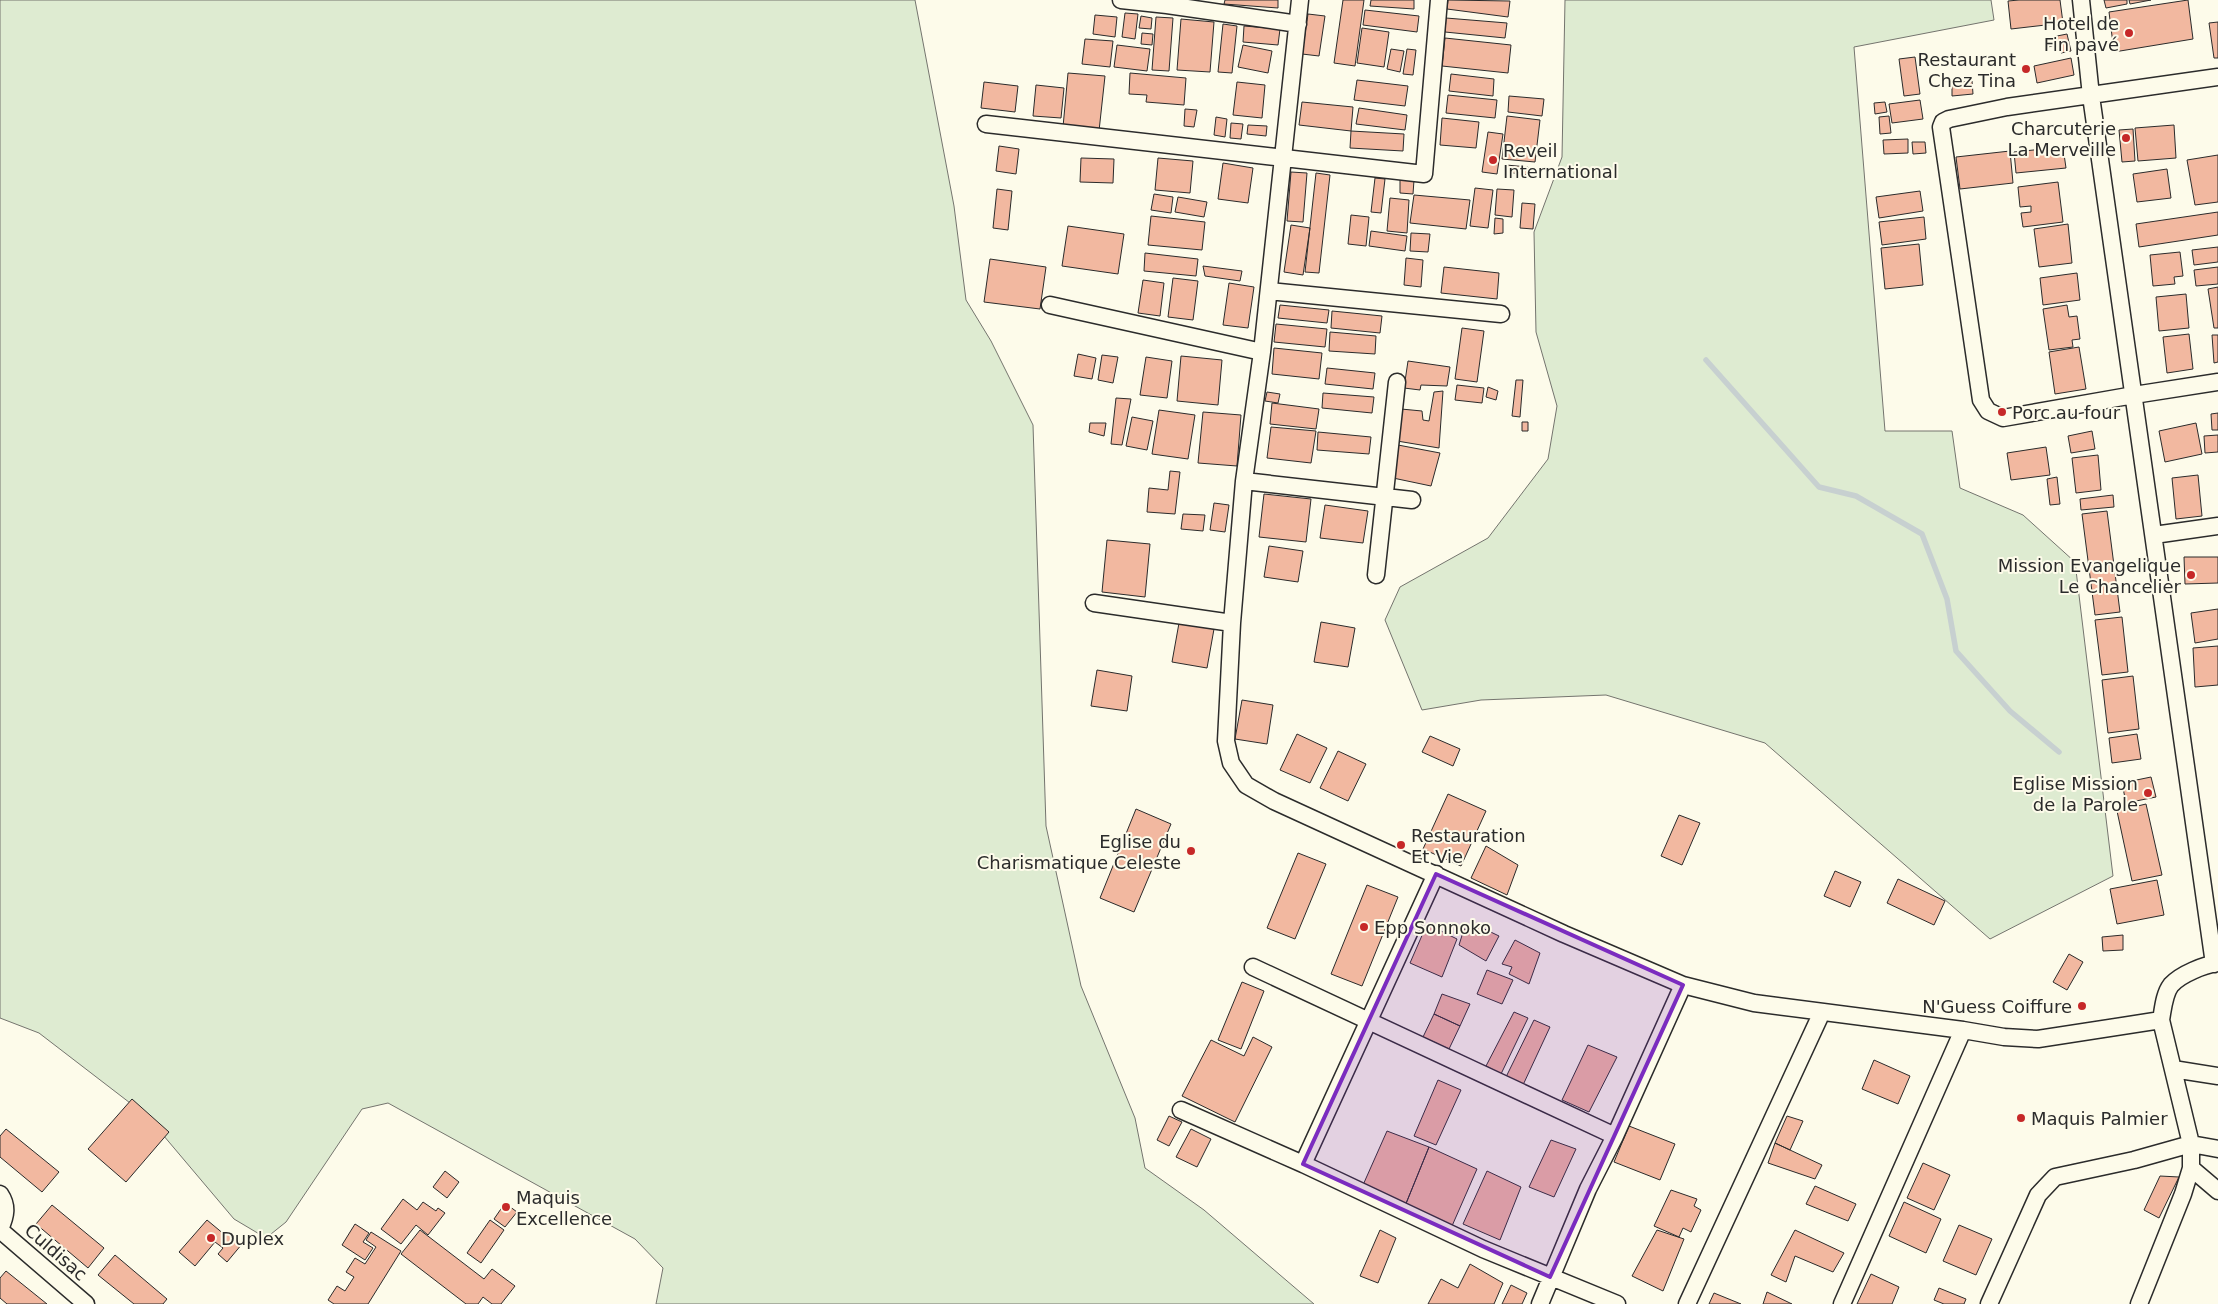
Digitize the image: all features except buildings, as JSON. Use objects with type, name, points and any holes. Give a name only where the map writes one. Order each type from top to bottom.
[{"type":"street","points":[[1121,0],[1167,2],[1298,24]]},
{"type":"street","points":[[1300,0],[1262,352],[1244,481],[1232,623],[1226,741],[1231,763],[1246,784],[1274,801],[1564,934],[1683,985],[1754,1003],[2004,1037],[2038,1039],[2161,1020]]},
{"type":"street","points":[[986,124],[1282,156],[1424,174],[1438,0]]},
{"type":"street","points":[[2080,0],[2134,395],[2216,964],[2187,975],[2171,986],[2165,998],[2161,1020],[2191,1144],[2192,1168],[2139,1304]]},
{"type":"street","points":[[2218,77],[2092,96],[2007,106],[1949,119],[1943,122],[1940,127],[1981,400],[1988,411],[2003,418],[2218,382]]},
{"type":"street","points":[[1269,291],[1500,314]]},
{"type":"street","points":[[1050,305],[1262,352]]},
{"type":"street","points":[[1376,575],[1397,382]]},
{"type":"street","points":[[1244,481],[1412,500]]},
{"type":"street","points":[[2154,535],[2218,526]]},
{"type":"street","points":[[1094,603],[1232,623]]},
{"type":"street","points":[[1303,1164],[1436,874]]},
{"type":"street","points":[[1253,967],[1615,1136]]},
{"type":"street","points":[[1540,1304],[1588,1189],[1615,1136],[1683,985]]},
{"type":"street","points":[[1687,1304],[1822,1012]]},
{"type":"street","points":[[1842,1304],[1963,1030]]},
{"type":"street","points":[[2173,1069],[2218,1076]]},
{"type":"street","points":[[1181,1110],[1303,1164],[1483,1249],[1616,1304]]},
{"type":"street","points":[[1989,1304],[2038,1195],[2047,1183],[2055,1177],[2134,1160],[2191,1144],[2218,1149]]},
{"type":"street","points":[[2192,1168],[2218,1191]]},
{"type":"street","name":"Culdisac","points":[[0,1194],[5,1201],[6,1216],[0,1229],[86,1304]]},
{"type":"highlighted area","points":[[1436,874],[1683,985],[1550,1277],[1303,1164]]},
{"type":"green space","points":[[0,0],[915,0],[954,206],[966,300],[991,341],[1033,425],[1046,826],[1081,986],[1135,1118],[1145,1168],[1204,1210],[1314,1304],[656,1304],[663,1268],[635,1239],[388,1103],[362,1109],[286,1222],[266,1238],[234,1219],[147,1116],[39,1033],[0,1018]]},
{"type":"green space","points":[[1565,0],[1991,0],[1994,20],[1854,47],[1885,431],[1952,431],[1960,488],[2023,515],[2075,562],[2113,876],[1990,939],[1765,743],[1606,695],[1481,700],[1422,710],[1385,620],[1400,587],[1488,538],[1548,459],[1557,406],[1536,332],[1534,232],[1562,157]]},
{"type":"waterway","points":[[1706,360],[1819,487],[1856,496],[1922,534],[1947,599],[1956,651],[2010,711],[2059,752]]},
{"type":"place","name":"Hotel de Fin pavé","points":[[2129,33]]},
{"type":"place","name":"Restaurant Chez Tina","points":[[2026,69]]},
{"type":"place","name":"Charcuterie La Merveille","points":[[2126,138]]},
{"type":"place","name":"Reveil International","points":[[1493,160]]},
{"type":"place","name":"Porc au four","points":[[2002,412]]},
{"type":"place","name":"Mission Evangelique Le Chancelier","points":[[2191,575]]},
{"type":"place","name":"Eglise Mission de la Parole","points":[[2148,793]]},
{"type":"place","name":"Restauration Et Vie","points":[[1401,845]]},
{"type":"place","name":"Eglise du Charismatique Celeste","points":[[1191,851]]},
{"type":"place","name":"Epp Sonnoko","points":[[1364,927]]},
{"type":"place","name":"N'Guess Coiffure","points":[[2082,1006]]},
{"type":"place","name":"Maquis Palmier","points":[[2021,1118]]},
{"type":"place","name":"Maquis Excellence","points":[[506,1207]]},
{"type":"place","name":"Duplex","points":[[211,1238]]}]
